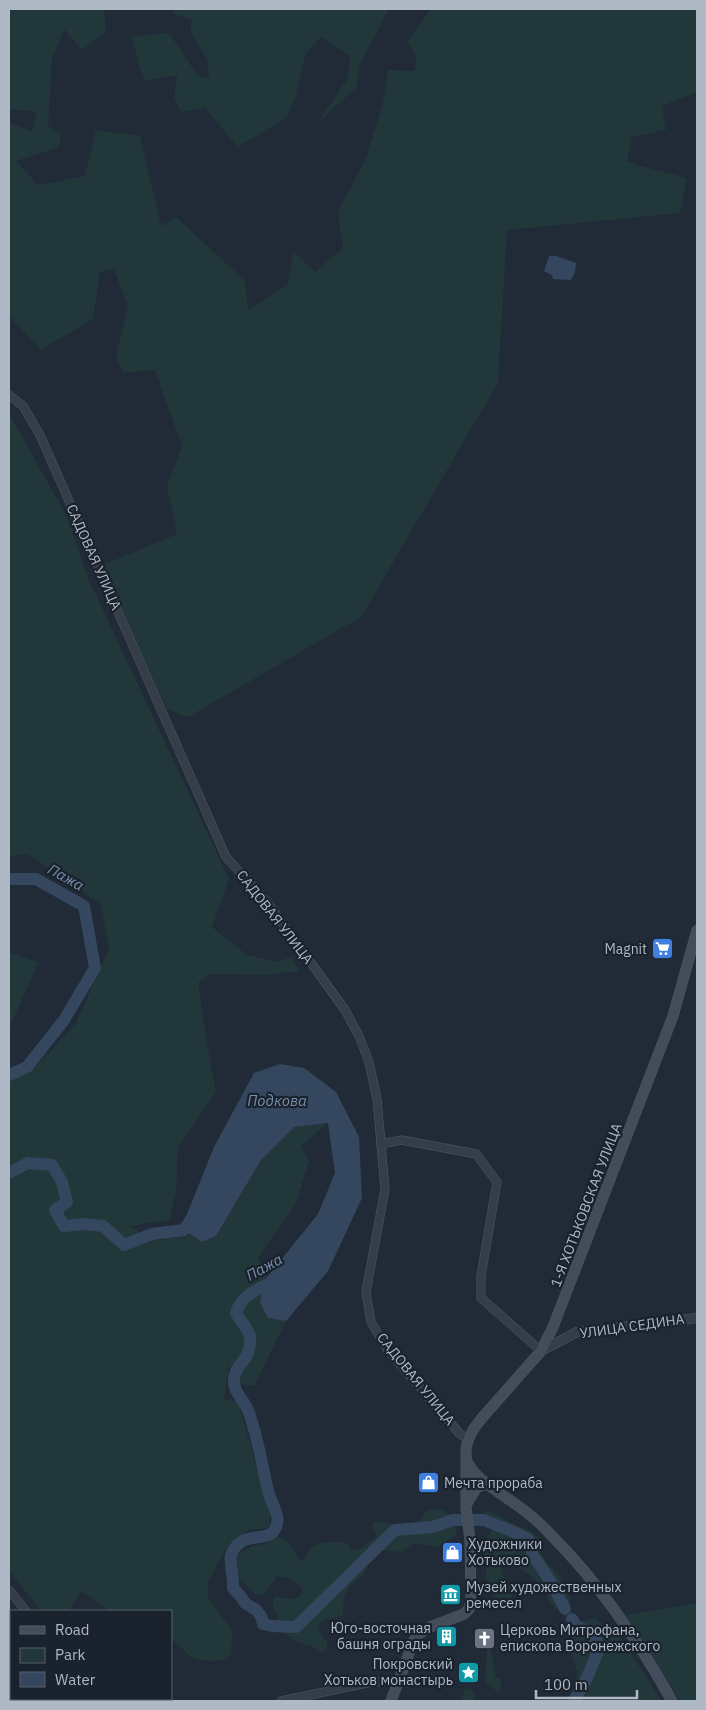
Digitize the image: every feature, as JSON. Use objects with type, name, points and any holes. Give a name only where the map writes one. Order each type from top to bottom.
[{"type":"main road","name":"1-Я ХОТЬКОВСКАЯ УЛИЦА","points":[[399,1680],[410,1648],[420,1633],[430,1627],[464,1614],[469,1609],[471,1600],[470,1536],[466,1508],[468,1440],[482,1418],[541,1350],[553,1327],[673,1016],[696,933]]},
{"type":"main road","points":[[466,1460],[472,1470],[537,1521],[565,1550],[618,1615],[672,1701]]},
{"type":"main road","points":[[466,1508],[477,1487],[488,1484]]},
{"type":"main road","points":[[391,1701],[399,1680]]},
{"type":"street","name":"САДОВАЯ УЛИЦА","points":[[9,395],[23,406],[40,435],[226,856],[272,910],[344,1010],[359,1036],[369,1062],[377,1099],[384,1189],[366,1292],[371,1322],[387,1349],[459,1433],[468,1440]]},
{"type":"street","points":[[381,1144],[402,1140],[476,1154],[497,1182],[481,1276],[481,1298],[541,1350]]},
{"type":"street","name":"УЛИЦА СЕДИНА","points":[[541,1350],[577,1332],[697,1318]]},
{"type":"street","points":[[9,1590],[13,1599],[25,1610]]},
{"type":"street","points":[[281,1701],[367,1683],[399,1680]]},
{"type":"green space","points":[[9,9],[104,9],[106,31],[82,50],[64,29],[52,59],[48,126],[61,134],[59,147],[16,161],[38,185],[85,176],[96,130],[140,136],[161,226],[176,217],[245,281],[248,310],[287,285],[294,252],[315,272],[343,248],[338,212],[366,158],[383,103],[388,70],[415,71],[416,57],[408,42],[430,9],[697,9],[697,92],[662,106],[666,130],[632,137],[627,162],[687,178],[680,213],[507,230],[498,383],[361,617],[188,717],[167,709],[137,647],[103,565],[177,534],[167,486],[182,446],[155,370],[124,373],[116,357],[128,306],[114,269],[100,272],[93,319],[41,350],[9,316],[9,123],[32,131],[37,112],[9,109]]},
{"type":"green space","points":[[172,9],[389,9],[360,64],[356,88],[319,121],[348,78],[350,56],[321,37],[305,55],[296,96],[287,117],[238,147],[205,108],[181,112],[174,96],[177,75],[144,81],[131,36],[169,33],[197,75],[209,78],[207,59],[190,32],[192,20],[174,14]]},
{"type":"green space","points":[[9,413],[67,517],[88,578],[229,879],[212,927],[247,955],[276,962],[292,957],[299,971],[264,975],[210,974],[198,983],[216,1092],[178,1147],[176,1193],[169,1220],[131,1226],[152,1241],[191,1235],[202,1242],[216,1236],[261,1160],[294,1127],[328,1123],[301,1146],[309,1161],[296,1203],[258,1258],[267,1277],[264,1282],[260,1304],[268,1318],[286,1321],[254,1386],[241,1384],[229,1365],[224,1399],[238,1402],[270,1513],[269,1528],[248,1530],[225,1550],[208,1582],[208,1597],[232,1631],[231,1654],[224,1660],[196,1659],[172,1640],[172,1610],[109,1610],[82,1591],[69,1610],[40,1610],[9,1571],[9,1081],[35,1067],[76,1023],[109,948],[101,904],[28,854],[9,856]]},
{"type":"green space","points":[[9,948],[10,953],[38,962],[9,1028]]},
{"type":"green space","points":[[437,1508],[452,1518],[457,1531],[456,1536],[436,1547],[413,1543],[401,1552],[381,1551],[372,1554],[363,1575],[346,1592],[343,1603],[343,1615],[321,1622],[318,1629],[327,1642],[327,1649],[320,1653],[314,1647],[299,1643],[280,1630],[276,1623],[278,1616],[273,1605],[275,1597],[291,1599],[299,1597],[303,1591],[298,1584],[289,1578],[277,1577],[263,1595],[256,1595],[240,1579],[235,1565],[236,1557],[243,1551],[253,1546],[268,1543],[273,1537],[282,1537],[289,1543],[301,1562],[311,1549],[318,1544],[347,1543],[351,1549],[359,1550],[377,1536],[373,1530],[373,1522],[406,1527],[417,1522],[429,1510]]},
{"type":"green space","points":[[483,1511],[495,1514],[530,1531],[539,1538],[541,1553],[561,1578],[562,1586],[571,1598],[569,1605],[563,1609],[556,1609],[536,1581],[522,1569],[507,1563],[501,1568],[504,1577],[513,1591],[512,1596],[510,1602],[496,1600],[485,1579],[486,1568],[483,1547],[492,1529]]},
{"type":"green space","points":[[697,1603],[697,1701],[680,1701],[626,1615]]},
{"type":"green space","points":[[596,1619],[603,1627],[603,1633],[611,1623],[662,1701],[564,1701],[575,1688],[578,1673],[567,1644],[566,1629],[580,1621]]},
{"type":"green space","points":[[491,1648],[496,1678],[501,1677],[500,1693],[485,1683],[487,1649]]},
{"type":"green space","points":[[465,1688],[474,1691],[475,1701],[461,1701]]},
{"type":"water","points":[[549,256],[556,256],[576,263],[575,272],[571,280],[553,279],[552,275],[544,271]]},
{"type":"water","name":"Подкова","points":[[280,1064],[304,1068],[336,1092],[359,1137],[362,1198],[328,1271],[286,1321],[268,1318],[260,1303],[264,1281],[318,1214],[335,1173],[328,1123],[294,1127],[261,1160],[216,1236],[202,1242],[184,1230],[185,1219],[214,1147],[254,1073]]},
{"type":"waterway","name":"Пажа","points":[[9,879],[36,879],[84,906],[95,968],[64,1020],[27,1067],[9,1075]]},
{"type":"waterway","name":"Пажа","points":[[9,1173],[28,1163],[52,1165],[62,1182],[67,1202],[55,1210],[64,1226],[84,1224],[103,1226],[124,1245],[152,1234],[184,1230],[193,1216]]},
{"type":"waterway","name":"Пажа","points":[[278,1280],[247,1296],[236,1313],[248,1330],[250,1338],[249,1350],[236,1371],[234,1382],[236,1390],[247,1407],[251,1419],[277,1520],[273,1533],[242,1541],[236,1547],[231,1555],[233,1588],[245,1603],[256,1610],[261,1616],[263,1624],[296,1627],[395,1530],[433,1527],[453,1520],[484,1520],[528,1539],[532,1547],[532,1554],[551,1582],[565,1609]]},
{"type":"waterway","name":"Пажа","points":[[572,1619],[577,1627],[591,1632],[600,1647],[586,1680],[574,1701]]},
{"type":"place","name":"Magnit","points":[[663,949]]},
{"type":"place","name":"Мечта прораба","points":[[428,1483]]},
{"type":"place","name":"Художники Хотьково","points":[[452,1552]]},
{"type":"place","name":"Музей художественных ремесел","points":[[450,1595]]},
{"type":"place","name":"Юго-восточная башня ограды","points":[[447,1636]]},
{"type":"place","name":"Церковь Митрофана, епископа Воронежского","points":[[484,1638]]},
{"type":"place","name":"Покровский Хотьков монастырь","points":[[469,1672]]}]
